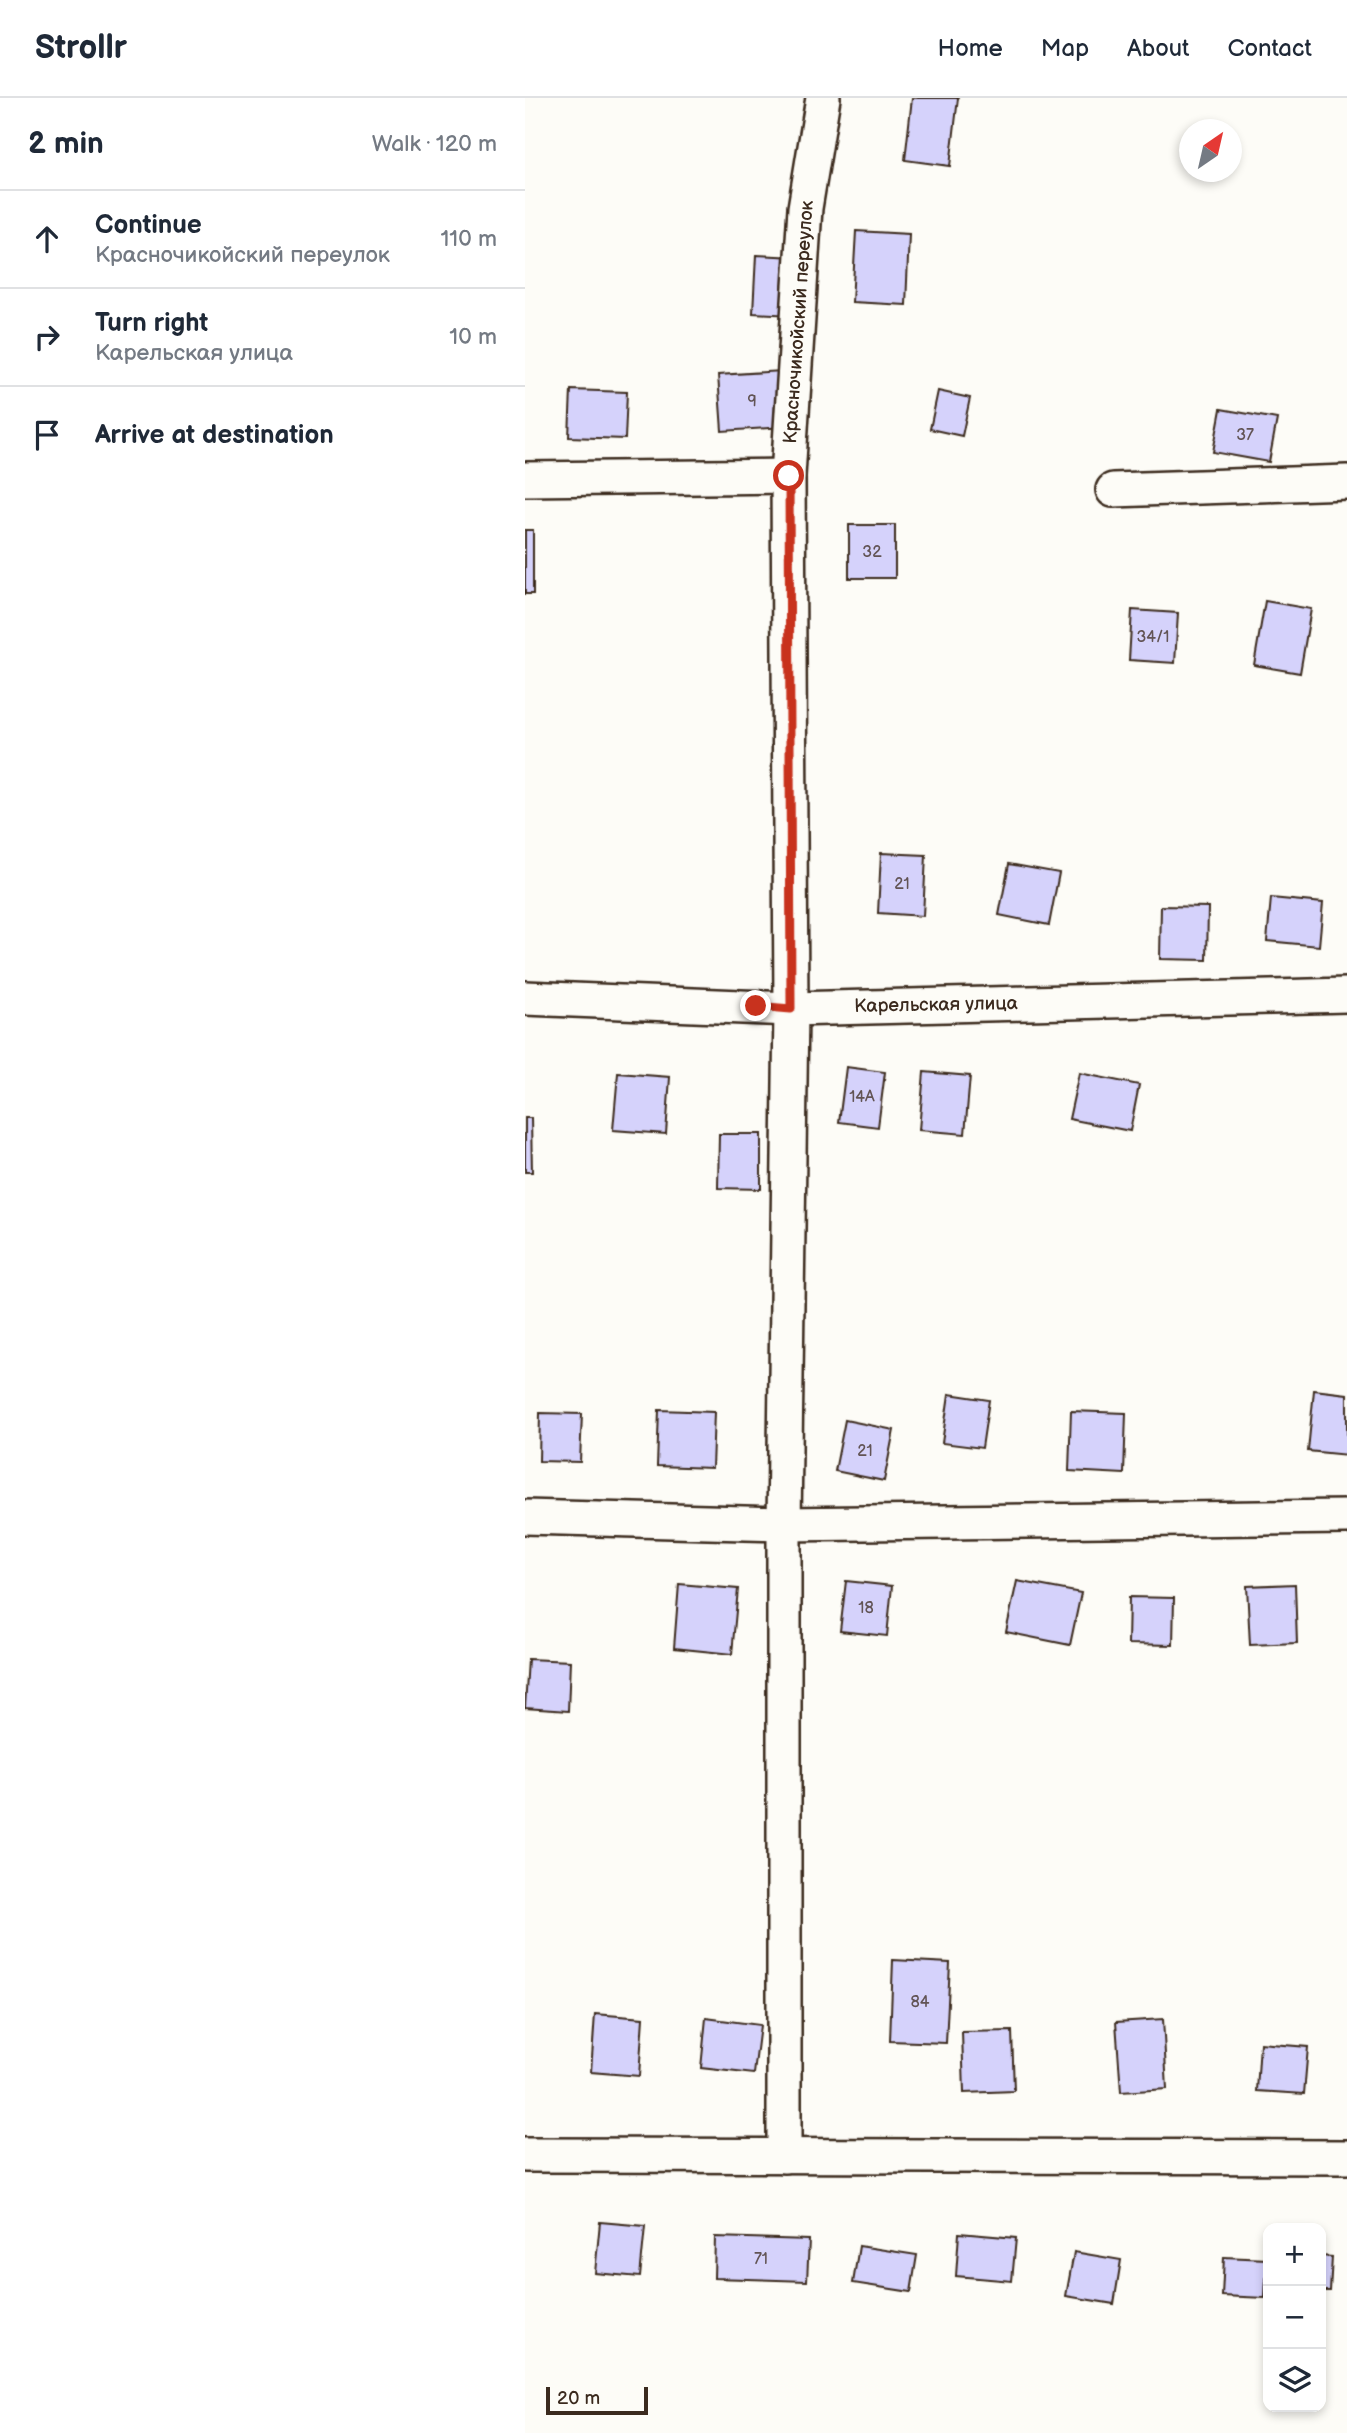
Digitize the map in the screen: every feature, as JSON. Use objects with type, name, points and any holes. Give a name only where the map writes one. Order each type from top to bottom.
[{"type":"street","name":"Красночикойский переулок","points":[[784,2156],[784,1524],[791,1009],[789,476],[805,208],[823,98]]},
{"type":"street","points":[[525,479],[789,476]]},
{"type":"street","points":[[1113,490],[1347,482]]},
{"type":"street","name":"Карельская улица","points":[[525,998],[791,1009],[1347,995]]},
{"type":"street","points":[[525,1517],[784,1524],[1347,1517]]},
{"type":"street","points":[[525,2155],[1347,2157]]},
{"type":"building","points":[[912,98],[958,98],[950,166],[905,160]]},
{"type":"building","points":[[856,231],[909,234],[906,305],[852,302]]},
{"type":"building","points":[[756,255],[796,257],[793,315],[753,313]]},
{"type":"building","points":[[782,371],[785,427],[722,431],[718,375]]},
{"type":"building","points":[[571,390],[627,392],[625,439],[569,437]]},
{"type":"building","points":[[938,391],[970,398],[962,436],[930,429]]},
{"type":"building","points":[[1221,409],[1277,419],[1269,462],[1213,452]]},
{"type":"building","points":[[849,525],[895,525],[895,578],[849,578]]},
{"type":"building","points":[[525,530],[533,530],[533,594],[525,594]]},
{"type":"building","points":[[1265,601],[1311,609],[1300,673],[1254,665]]},
{"type":"building","points":[[1132,610],[1178,613],[1175,663],[1129,660]]},
{"type":"building","points":[[881,853],[926,855],[923,916],[878,913]]},
{"type":"building","points":[[1009,864],[1059,873],[1049,925],[999,915]]},
{"type":"building","points":[[1271,898],[1323,903],[1319,946],[1267,941]]},
{"type":"building","points":[[1161,906],[1208,907],[1207,960],[1160,959]]},
{"type":"building","points":[[846,1067],[885,1072],[878,1127],[839,1122]]},
{"type":"building","points":[[924,1072],[970,1076],[965,1134],[919,1130]]},
{"type":"building","points":[[618,1073],[670,1077],[666,1134],[613,1130]]},
{"type":"building","points":[[1079,1073],[1139,1085],[1130,1131],[1069,1119]]},
{"type":"building","points":[[525,1118],[531,1118],[532,1172],[525,1172]]},
{"type":"building","points":[[719,1134],[761,1134],[761,1189],[718,1188]]},
{"type":"building","points":[[1314,1390],[1347,1394],[1347,1455],[1308,1451]]},
{"type":"building","points":[[949,1394],[989,1400],[982,1448],[942,1443]]},
{"type":"building","points":[[659,1410],[714,1412],[712,1468],[657,1466]]},
{"type":"building","points":[[1071,1411],[1126,1413],[1124,1474],[1069,1471]]},
{"type":"building","points":[[540,1413],[582,1414],[580,1462],[539,1461]]},
{"type":"building","points":[[845,1420],[894,1430],[884,1481],[835,1471]]},
{"type":"building","points":[[846,1581],[892,1586],[887,1636],[840,1631]]},
{"type":"building","points":[[1017,1581],[1081,1593],[1070,1645],[1006,1632]]},
{"type":"building","points":[[679,1584],[738,1589],[732,1654],[674,1648]]},
{"type":"building","points":[[1295,1584],[1297,1643],[1250,1645],[1247,1586]]},
{"type":"building","points":[[1129,1597],[1174,1598],[1173,1645],[1128,1644]]},
{"type":"building","points":[[528,1659],[570,1661],[568,1711],[525,1708]]},
{"type":"building","points":[[893,1960],[950,1963],[946,2043],[890,2041]]},
{"type":"building","points":[[595,2014],[643,2018],[639,2076],[591,2072]]},
{"type":"building","points":[[706,2018],[760,2025],[754,2074],[701,2068]]},
{"type":"building","points":[[1163,2019],[1167,2089],[1121,2092],[1116,2022]]},
{"type":"building","points":[[1012,2031],[1014,2091],[964,2093],[962,2032]]},
{"type":"building","points":[[1260,2043],[1308,2047],[1304,2094],[1257,2091]]},
{"type":"building","points":[[600,2222],[645,2226],[640,2277],[595,2273]]},
{"type":"building","points":[[959,2233],[1016,2238],[1012,2281],[956,2276]]},
{"type":"building","points":[[715,2237],[809,2240],[807,2281],[714,2278]]},
{"type":"building","points":[[859,2246],[917,2255],[911,2292],[853,2283]]},
{"type":"building","points":[[1074,2252],[1121,2260],[1114,2304],[1066,2296]]},
{"type":"building","points":[[1326,2256],[1332,2257],[1330,2291],[1326,2291]]},
{"type":"building","points":[[1224,2257],[1263,2259],[1263,2298],[1222,2296]]},
{"type":"route","points":[[756,1006],[791,1009],[789,476]]}]
